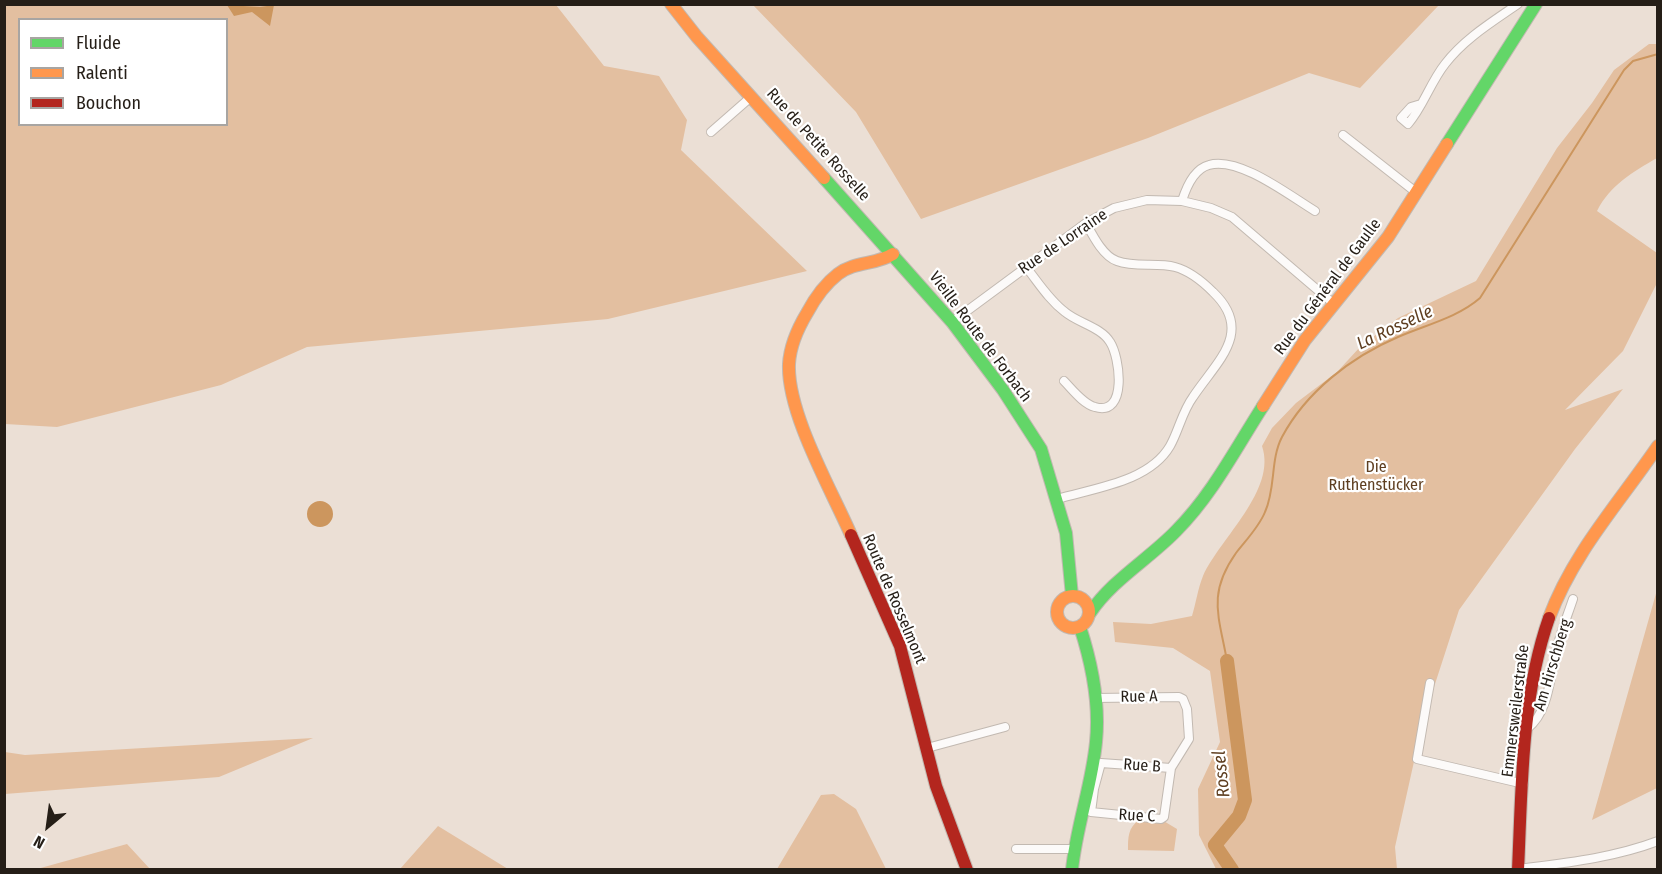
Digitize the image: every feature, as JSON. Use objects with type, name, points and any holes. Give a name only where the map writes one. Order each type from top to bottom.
[{"type":"main road","name":"Rue de Petite Rosselle","points":[[671,4],[751,97],[860,216]]},
{"type":"main road","name":"Rue du Général de Gaulle","points":[[1090,613],[1100,598],[1175,532],[1198,507],[1292,360],[1388,237],[1536,4]]},
{"type":"main road","name":"Vieille Route de Forbach","points":[[860,216],[952,322],[1003,390],[1041,449],[1058,499],[1071,570],[1072,596]]},
{"type":"main road","name":"Route de Rosselmont","points":[[893,254],[879,263],[847,267],[821,289],[793,338],[789,356],[789,380],[792,398],[803,427],[900,646],[936,786],[967,870]]},
{"type":"main road","name":"Emmersweilerstraße","points":[[1518,869],[1528,728],[1537,661],[1554,601],[1591,537],[1658,446]]},
{"type":"main road","points":[[1084,600],[1090,613],[1085,624],[1068,628],[1059,620],[1058,607],[1061,602],[1072,596],[1084,600],[1100,598]]},
{"type":"main road","points":[[1072,870],[1073,849],[1090,788],[1095,744],[1094,698],[1087,647],[1080,627]]},
{"type":"street","points":[[1420,104],[1444,65],[1457,50],[1518,4]]},
{"type":"street","name":"Rue de Petite Rosselle","points":[[711,132],[751,97]]},
{"type":"street","points":[[1342,135],[1417,193]]},
{"type":"street","points":[[1182,201],[1195,174],[1209,165],[1228,165],[1250,172],[1315,211]]},
{"type":"street","name":"Rue de Lorraine","points":[[952,322],[1086,223],[1114,207],[1147,200],[1182,201],[1211,208],[1232,217],[1334,304]]},
{"type":"street","points":[[1058,499],[1112,484],[1148,469],[1160,459],[1176,435],[1188,404],[1228,348],[1233,335],[1230,316],[1216,295],[1204,283],[1177,268],[1115,261],[1106,254],[1086,223]]},
{"type":"street","points":[[1026,267],[1054,302],[1075,320],[1105,336],[1116,354],[1119,390],[1114,402],[1106,407],[1096,408],[1089,404],[1064,381]]},
{"type":"street","name":"Am Hirschberg","points":[[1528,728],[1535,722],[1544,704],[1558,645],[1573,599]]},
{"type":"street","points":[[1430,682],[1417,759],[1524,784]]},
{"type":"street","name":"Rue A","points":[[1094,698],[1175,697],[1183,699]]},
{"type":"street","name":"Rue B","points":[[1090,788],[1101,763],[1171,768],[1189,739],[1187,709],[1183,699]]},
{"type":"street","points":[[927,748],[1005,727]]},
{"type":"street","name":"Rue C","points":[[1090,788],[1091,812],[1161,819],[1164,817],[1171,768]]},
{"type":"street","points":[[1518,869],[1584,860],[1636,849],[1658,841]]},
{"type":"street","points":[[1016,849],[1073,849]]},
{"type":"green space","points":[[4,5],[556,5],[604,66],[659,76],[687,120],[681,150],[807,271],[608,319],[307,347],[221,385],[57,427],[5,424]]},
{"type":"green space","points":[[753,5],[1439,5],[1360,88],[1309,73],[1148,138],[921,219],[856,112]]},
{"type":"green space","name":"Die Ruthenstücker","points":[[1649,44],[1657,44],[1657,158],[1615,186],[1597,211],[1657,253],[1657,283],[1623,351],[1565,410],[1623,389],[1575,449],[1459,610],[1423,721],[1395,847],[1397,869],[1216,869],[1199,835],[1198,789],[1220,742],[1210,671],[1173,648],[1115,642],[1113,622],[1151,624],[1192,616],[1203,576],[1255,496],[1265,463],[1262,446],[1272,428],[1296,403],[1337,372],[1360,347],[1398,318],[1476,281],[1557,148],[1614,70]]},
{"type":"green space","points":[[1657,590],[1657,788],[1592,820]]},
{"type":"green space","points":[[313,738],[219,777],[5,794],[5,752],[25,755]]},
{"type":"green space","points":[[834,794],[856,809],[886,869],[777,869],[821,795]]},
{"type":"green space","points":[[1139,820],[1162,820],[1177,829],[1174,851],[1128,850],[1129,833]]},
{"type":"green space","points":[[438,826],[508,869],[400,869]]},
{"type":"green space","points":[[127,844],[150,869],[37,869]]},
{"type":"shaded area","points":[[227,5],[260,7],[274,5],[270,26],[252,12],[234,16]]},
{"type":"shaded area","points":[[320,501],[329,505],[333,514],[329,523],[320,527],[311,523],[307,514],[311,505]]},
{"type":"waterway","name":"La Rosselle","points":[[1227,661],[1218,606],[1221,581],[1236,553],[1256,528],[1265,512],[1271,493],[1278,446],[1292,421],[1317,391],[1363,355],[1398,337],[1451,316],[1480,298],[1624,70],[1633,61],[1658,54]]},
{"type":"waterway","name":"Rossel","points":[[1227,661],[1245,800],[1239,816],[1215,845],[1232,870]]},
{"type":"traffic: fast","points":[[1447,144],[1536,4]]},
{"type":"traffic: fast","points":[[824,178],[952,322],[1003,390],[1041,449],[1066,533],[1072,596]]},
{"type":"traffic: fast","points":[[1090,613],[1109,590],[1189,517],[1223,471],[1263,406]]},
{"type":"traffic: fast","points":[[1072,870],[1094,758],[1097,727],[1094,684],[1080,627]]},
{"type":"traffic: slow","points":[[671,4],[697,37],[824,178]]},
{"type":"traffic: slow","points":[[1263,406],[1305,340],[1388,237],[1447,144]]},
{"type":"traffic: slow","points":[[851,535],[802,428],[790,384],[790,357],[793,344],[810,307],[829,282],[845,270],[893,254]]},
{"type":"traffic: slow","points":[[1549,618],[1559,594],[1584,550],[1658,446]]},
{"type":"traffic: slow","points":[[1073,596],[1085,600],[1089,612],[1085,624],[1073,628],[1061,624],[1057,612],[1061,600],[1073,596]]},
{"type":"traffic: jam","points":[[851,535],[900,646],[936,786],[967,870]]},
{"type":"traffic: jam","points":[[1518,870],[1524,742],[1533,679],[1549,618]]}]
